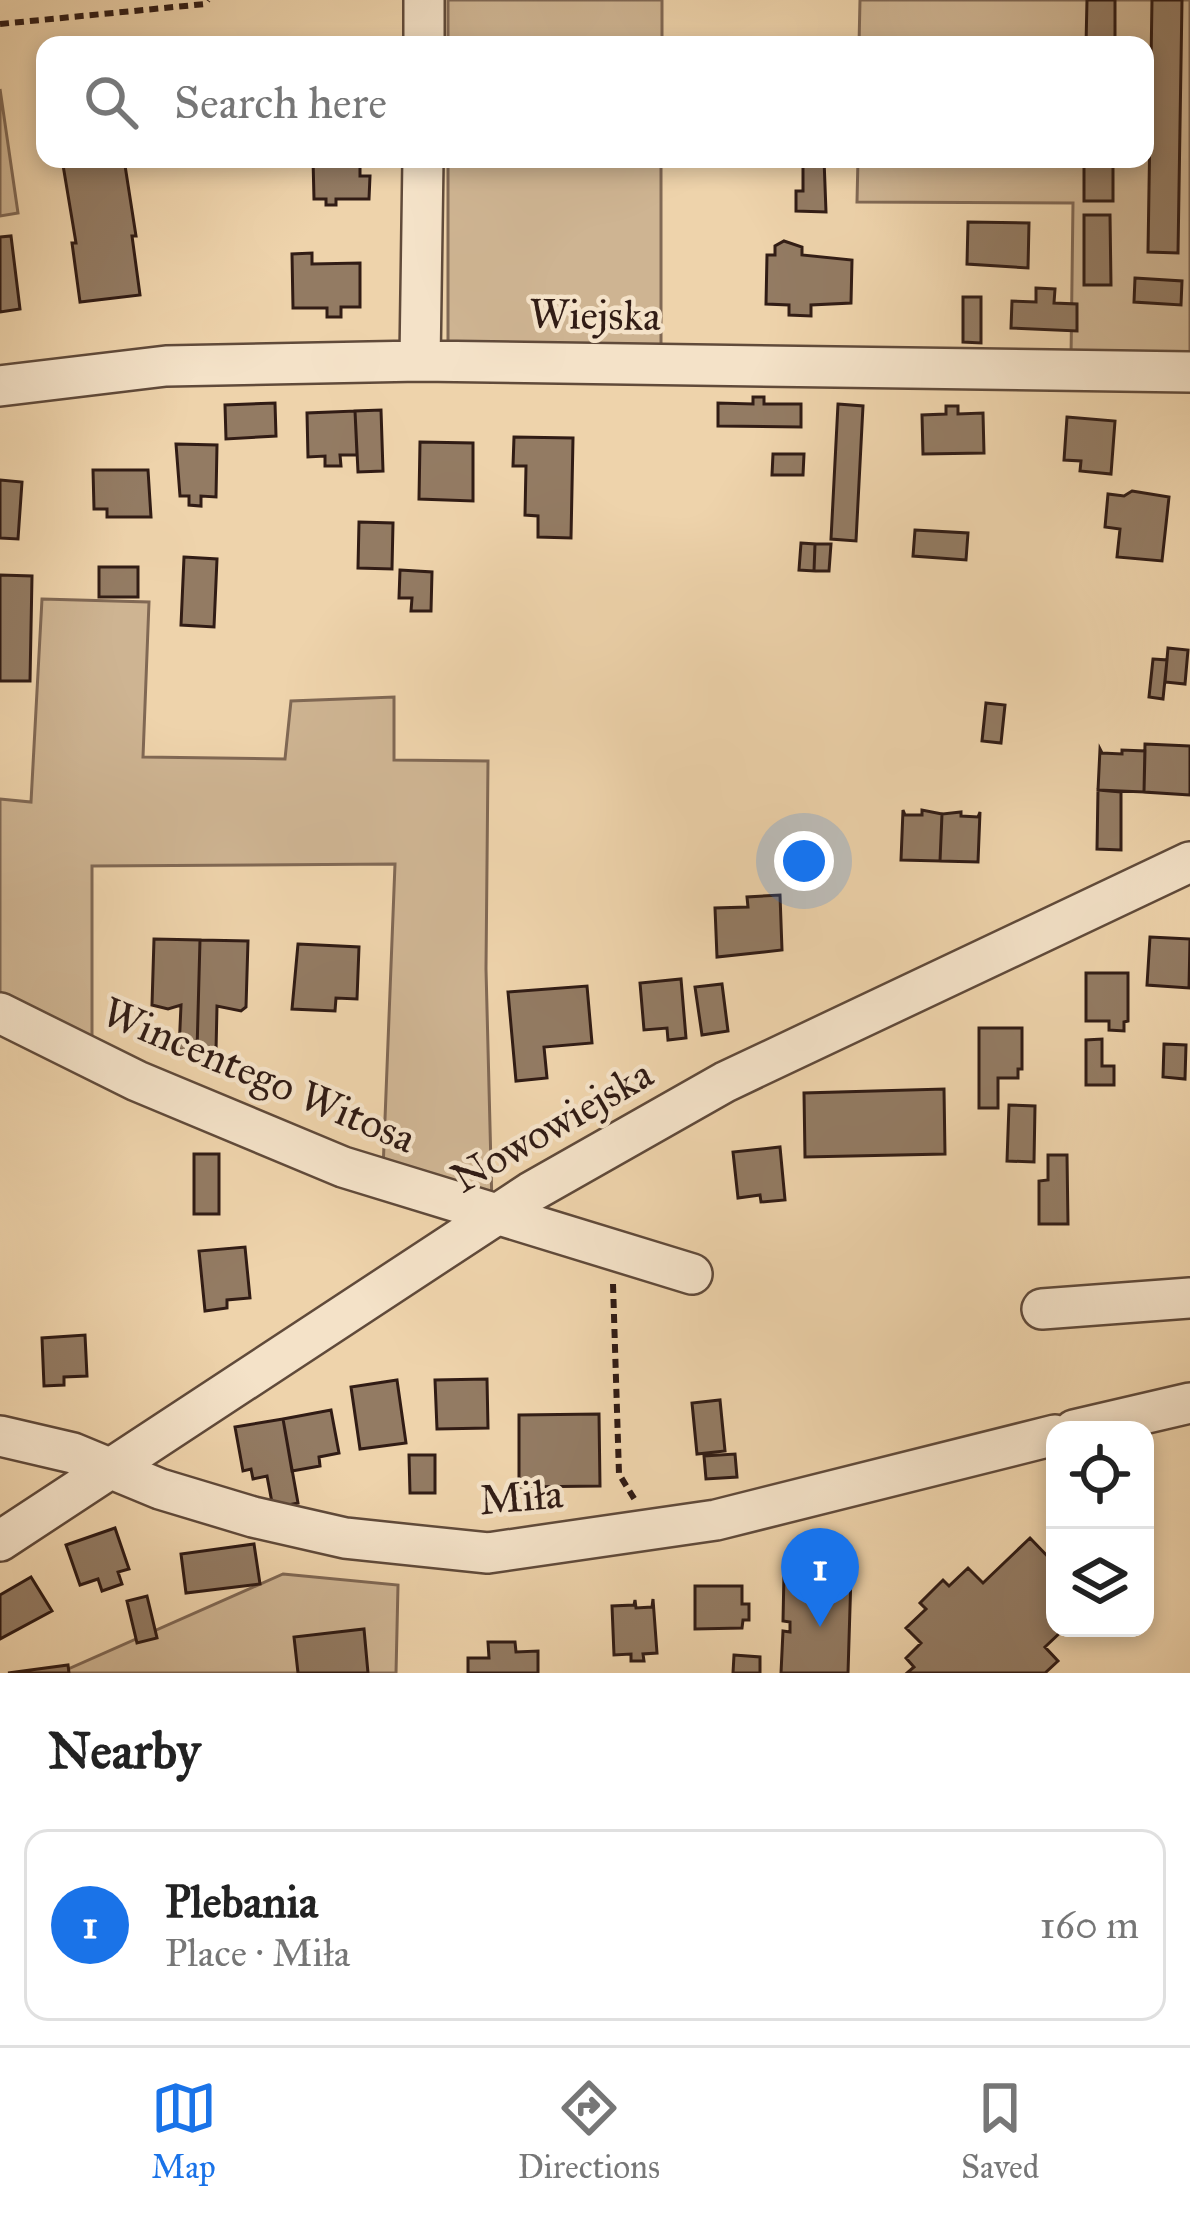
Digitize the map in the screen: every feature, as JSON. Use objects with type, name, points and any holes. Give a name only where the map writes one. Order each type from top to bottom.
[{"type":"street","points":[[424,0],[424,36]]},
{"type":"street","points":[[421,361],[423,168]]},
{"type":"street","name":"Wiejska","points":[[0,386],[166,366],[421,361],[1190,372]]},
{"type":"street","name":"Nowowiejska","points":[[0,1541],[492,1214],[725,1082],[1190,862]]},
{"type":"street","name":"Wincentego Witosa","points":[[0,1013],[137,1081],[343,1167],[692,1274]]},
{"type":"street","points":[[1042,1309],[1190,1298]]},
{"type":"street","points":[[1113,1421],[1190,1403]]},
{"type":"street","name":"Miła","points":[[0,1436],[73,1453],[253,1517],[345,1538],[488,1553],[716,1520],[1046,1437]]},
{"type":"path","points":[[0,24],[205,4],[208,0]]},
{"type":"path","points":[[605,1248],[613,1286],[619,1474],[653,1529]]},
{"type":"shaded area","points":[[448,0],[662,0],[662,36],[448,36]]},
{"type":"shaded area","points":[[860,0],[1190,0],[1190,357],[1071,359],[1073,203],[857,202],[858,168],[1154,168],[1154,36],[859,36]]},
{"type":"shaded area","points":[[0,89],[18,213],[0,216]]},
{"type":"shaded area","points":[[448,168],[661,168],[661,349],[448,355]]},
{"type":"shaded area","points":[[42,599],[149,602],[143,757],[285,759],[291,701],[394,697],[394,760],[488,761],[486,969],[492,1205],[383,1170],[395,864],[92,866],[92,1062],[0,1017],[0,799],[31,802]]},
{"type":"shaded area","points":[[283,1574],[398,1585],[396,1673],[59,1673]]},
{"type":"building","points":[[1087,0],[1115,0],[1115,36],[1086,36]]},
{"type":"building","points":[[1152,0],[1182,0],[1178,253],[1148,252],[1149,168],[1154,168]]},
{"type":"building","points":[[64,168],[125,168],[140,295],[80,302],[72,243],[76,243]]},
{"type":"building","points":[[313,168],[360,168],[360,176],[370,176],[369,199],[336,199],[336,205],[326,205],[326,199],[314,199]]},
{"type":"building","points":[[803,168],[824,168],[826,212],[796,211],[796,191],[803,191]]},
{"type":"building","points":[[1084,168],[1113,168],[1113,201],[1084,201]]},
{"type":"building","points":[[1084,215],[1110,215],[1111,285],[1084,285]]},
{"type":"building","points":[[968,222],[1029,223],[1028,268],[967,264]]},
{"type":"building","points":[[11,236],[20,309],[0,312],[0,237]]},
{"type":"building","points":[[784,241],[802,247],[802,255],[852,260],[851,303],[811,305],[811,316],[789,315],[789,305],[766,304],[767,255],[775,255],[775,246]]},
{"type":"building","points":[[312,253],[312,264],[360,263],[360,307],[341,307],[341,317],[327,317],[327,308],[293,308],[292,254]]},
{"type":"building","points":[[1135,278],[1182,281],[1181,305],[1134,302]]},
{"type":"building","points":[[1036,288],[1055,289],[1054,303],[1077,304],[1077,331],[1011,328],[1012,301],[1036,302]]},
{"type":"building","points":[[963,297],[981,297],[981,343],[963,342]]},
{"type":"building","points":[[753,397],[764,397],[764,404],[801,404],[801,427],[718,426],[718,403],[753,404]]},
{"type":"building","points":[[275,403],[276,436],[226,439],[225,405]]},
{"type":"building","points":[[838,404],[863,406],[856,541],[831,539]]},
{"type":"building","points":[[946,406],[958,406],[958,414],[983,413],[984,453],[923,454],[922,415],[946,414]]},
{"type":"building","points":[[381,410],[383,471],[358,472],[355,411]]},
{"type":"building","points":[[355,411],[357,455],[340,455],[341,466],[325,466],[325,456],[308,457],[307,413]]},
{"type":"building","points":[[1067,417],[1115,421],[1111,474],[1080,471],[1081,461],[1064,460]]},
{"type":"building","points":[[514,437],[573,438],[571,538],[538,537],[538,516],[525,515],[526,466],[513,466]]},
{"type":"building","points":[[420,442],[473,443],[473,501],[419,499]]},
{"type":"building","points":[[176,444],[217,445],[216,497],[201,496],[201,506],[189,505],[189,496],[180,496]]},
{"type":"building","points":[[773,454],[804,454],[803,475],[772,475]]},
{"type":"building","points":[[93,470],[148,470],[151,517],[107,517],[107,509],[94,509]]},
{"type":"building","points":[[0,480],[22,482],[18,539],[0,538]]},
{"type":"building","points":[[1132,491],[1169,497],[1162,561],[1117,557],[1120,529],[1105,527],[1108,494],[1124,496]]},
{"type":"building","points":[[359,522],[393,523],[392,569],[358,568]]},
{"type":"building","points":[[915,530],[968,533],[966,560],[913,556]]},
{"type":"building","points":[[801,543],[815,544],[814,571],[799,570]]},
{"type":"building","points":[[815,544],[831,544],[829,571],[814,571]]},
{"type":"building","points":[[184,557],[217,559],[214,627],[181,625]]},
{"type":"building","points":[[99,567],[138,567],[138,597],[99,597]]},
{"type":"building","points":[[400,570],[432,572],[431,611],[411,611],[412,598],[399,598]]},
{"type":"building","points":[[0,575],[32,576],[30,681],[0,681]]},
{"type":"building","points":[[1168,648],[1188,650],[1185,684],[1165,682]]},
{"type":"building","points":[[1153,659],[1167,660],[1163,699],[1149,697]]},
{"type":"building","points":[[986,703],[1005,705],[1001,743],[982,741]]},
{"type":"building","points":[[1145,744],[1190,746],[1190,795],[1144,792]]},
{"type":"building","points":[[1100,749],[1122,754],[1122,750],[1145,751],[1144,792],[1098,790]]},
{"type":"building","points":[[1098,790],[1121,792],[1121,850],[1097,849]]},
{"type":"building","points":[[903,810],[905,815],[922,815],[922,810],[942,814],[940,861],[901,860]]},
{"type":"building","points":[[961,812],[961,816],[978,817],[980,812],[978,862],[940,861],[942,814]]},
{"type":"building","points":[[780,895],[782,950],[717,957],[715,908],[748,907],[747,897]]},
{"type":"building","points":[[1150,937],[1190,939],[1189,988],[1147,985]]},
{"type":"building","points":[[154,939],[200,940],[197,1051],[179,1050],[181,1005],[168,1009],[152,1005]]},
{"type":"building","points":[[200,940],[248,941],[246,1007],[241,1011],[217,1006],[216,1051],[197,1051]]},
{"type":"building","points":[[298,944],[359,947],[357,999],[336,998],[335,1011],[292,1009]]},
{"type":"building","points":[[1086,973],[1128,973],[1124,1031],[1109,1030],[1109,1021],[1086,1021]]},
{"type":"building","points":[[681,979],[686,1038],[668,1040],[667,1028],[644,1030],[640,983]]},
{"type":"building","points":[[722,984],[728,1031],[702,1035],[695,987]]},
{"type":"building","points":[[587,986],[592,1043],[544,1047],[547,1078],[516,1081],[508,992]]},
{"type":"building","points":[[979,1028],[1022,1028],[1022,1069],[1018,1069],[1018,1078],[998,1078],[998,1108],[979,1108]]},
{"type":"building","points":[[1102,1039],[1102,1066],[1114,1066],[1114,1085],[1086,1085],[1086,1040]]},
{"type":"building","points":[[1164,1044],[1186,1045],[1185,1079],[1163,1077]]},
{"type":"building","points":[[944,1089],[945,1154],[805,1157],[804,1093]]},
{"type":"building","points":[[1009,1105],[1035,1106],[1034,1162],[1007,1161]]},
{"type":"building","points":[[780,1147],[785,1200],[761,1202],[760,1195],[738,1198],[733,1152]]},
{"type":"building","points":[[194,1154],[219,1154],[219,1214],[194,1214]]},
{"type":"building","points":[[1048,1155],[1067,1155],[1068,1224],[1039,1224],[1039,1181],[1048,1180]]},
{"type":"building","points":[[245,1247],[250,1298],[227,1300],[227,1308],[205,1311],[199,1251]]},
{"type":"building","points":[[85,1335],[87,1376],[64,1377],[64,1385],[44,1386],[42,1338]]},
{"type":"building","points":[[487,1379],[488,1428],[437,1429],[435,1380]]},
{"type":"building","points":[[397,1380],[406,1443],[360,1449],[351,1387]]},
{"type":"building","points":[[720,1400],[725,1451],[697,1454],[692,1403]]},
{"type":"building","points":[[331,1410],[339,1453],[319,1457],[320,1466],[292,1471],[283,1419]]},
{"type":"building","points":[[599,1414],[600,1486],[519,1487],[519,1415]]},
{"type":"building","points":[[283,1419],[298,1503],[273,1508],[267,1476],[253,1479],[251,1469],[243,1471],[235,1427]]},
{"type":"building","points":[[735,1454],[737,1477],[706,1479],[704,1456]]},
{"type":"building","points":[[409,1455],[435,1455],[435,1493],[410,1493]]},
{"type":"building","points":[[115,1528],[129,1569],[118,1572],[122,1584],[102,1591],[98,1579],[80,1585],[66,1545]]},
{"type":"building","points":[[1030,1538],[1046,1555],[1046,1637],[1056,1637],[1045,1647],[1058,1661],[1045,1673],[907,1673],[914,1667],[906,1658],[921,1643],[906,1628],[926,1609],[920,1603],[943,1580],[949,1586],[968,1568],[983,1583]]},
{"type":"building","points":[[254,1544],[260,1584],[186,1593],[181,1554]]},
{"type":"building","points":[[784,1573],[813,1574],[813,1581],[824,1581],[825,1574],[851,1575],[848,1673],[781,1673],[783,1631],[790,1632],[790,1622],[783,1621]]},
{"type":"building","points":[[31,1577],[52,1611],[0,1639],[0,1595]]},
{"type":"building","points":[[695,1586],[742,1586],[742,1604],[749,1604],[749,1620],[743,1620],[742,1628],[695,1629]]},
{"type":"building","points":[[147,1596],[157,1638],[137,1643],[127,1601]]},
{"type":"building","points":[[653,1599],[657,1653],[643,1654],[644,1661],[631,1661],[631,1654],[614,1655],[612,1606],[634,1605],[635,1600],[636,1608],[652,1607]]},
{"type":"building","points":[[364,1629],[368,1673],[298,1673],[294,1637]]},
{"type":"building","points":[[488,1642],[515,1642],[516,1652],[538,1651],[538,1673],[468,1673],[468,1658],[489,1658]]},
{"type":"building","points":[[734,1655],[760,1657],[760,1673],[733,1673]]},
{"type":"building","points":[[68,1665],[69,1673],[8,1673]]},
{"type":"place","name":"Plebania","points":[[820,1627]]}]
